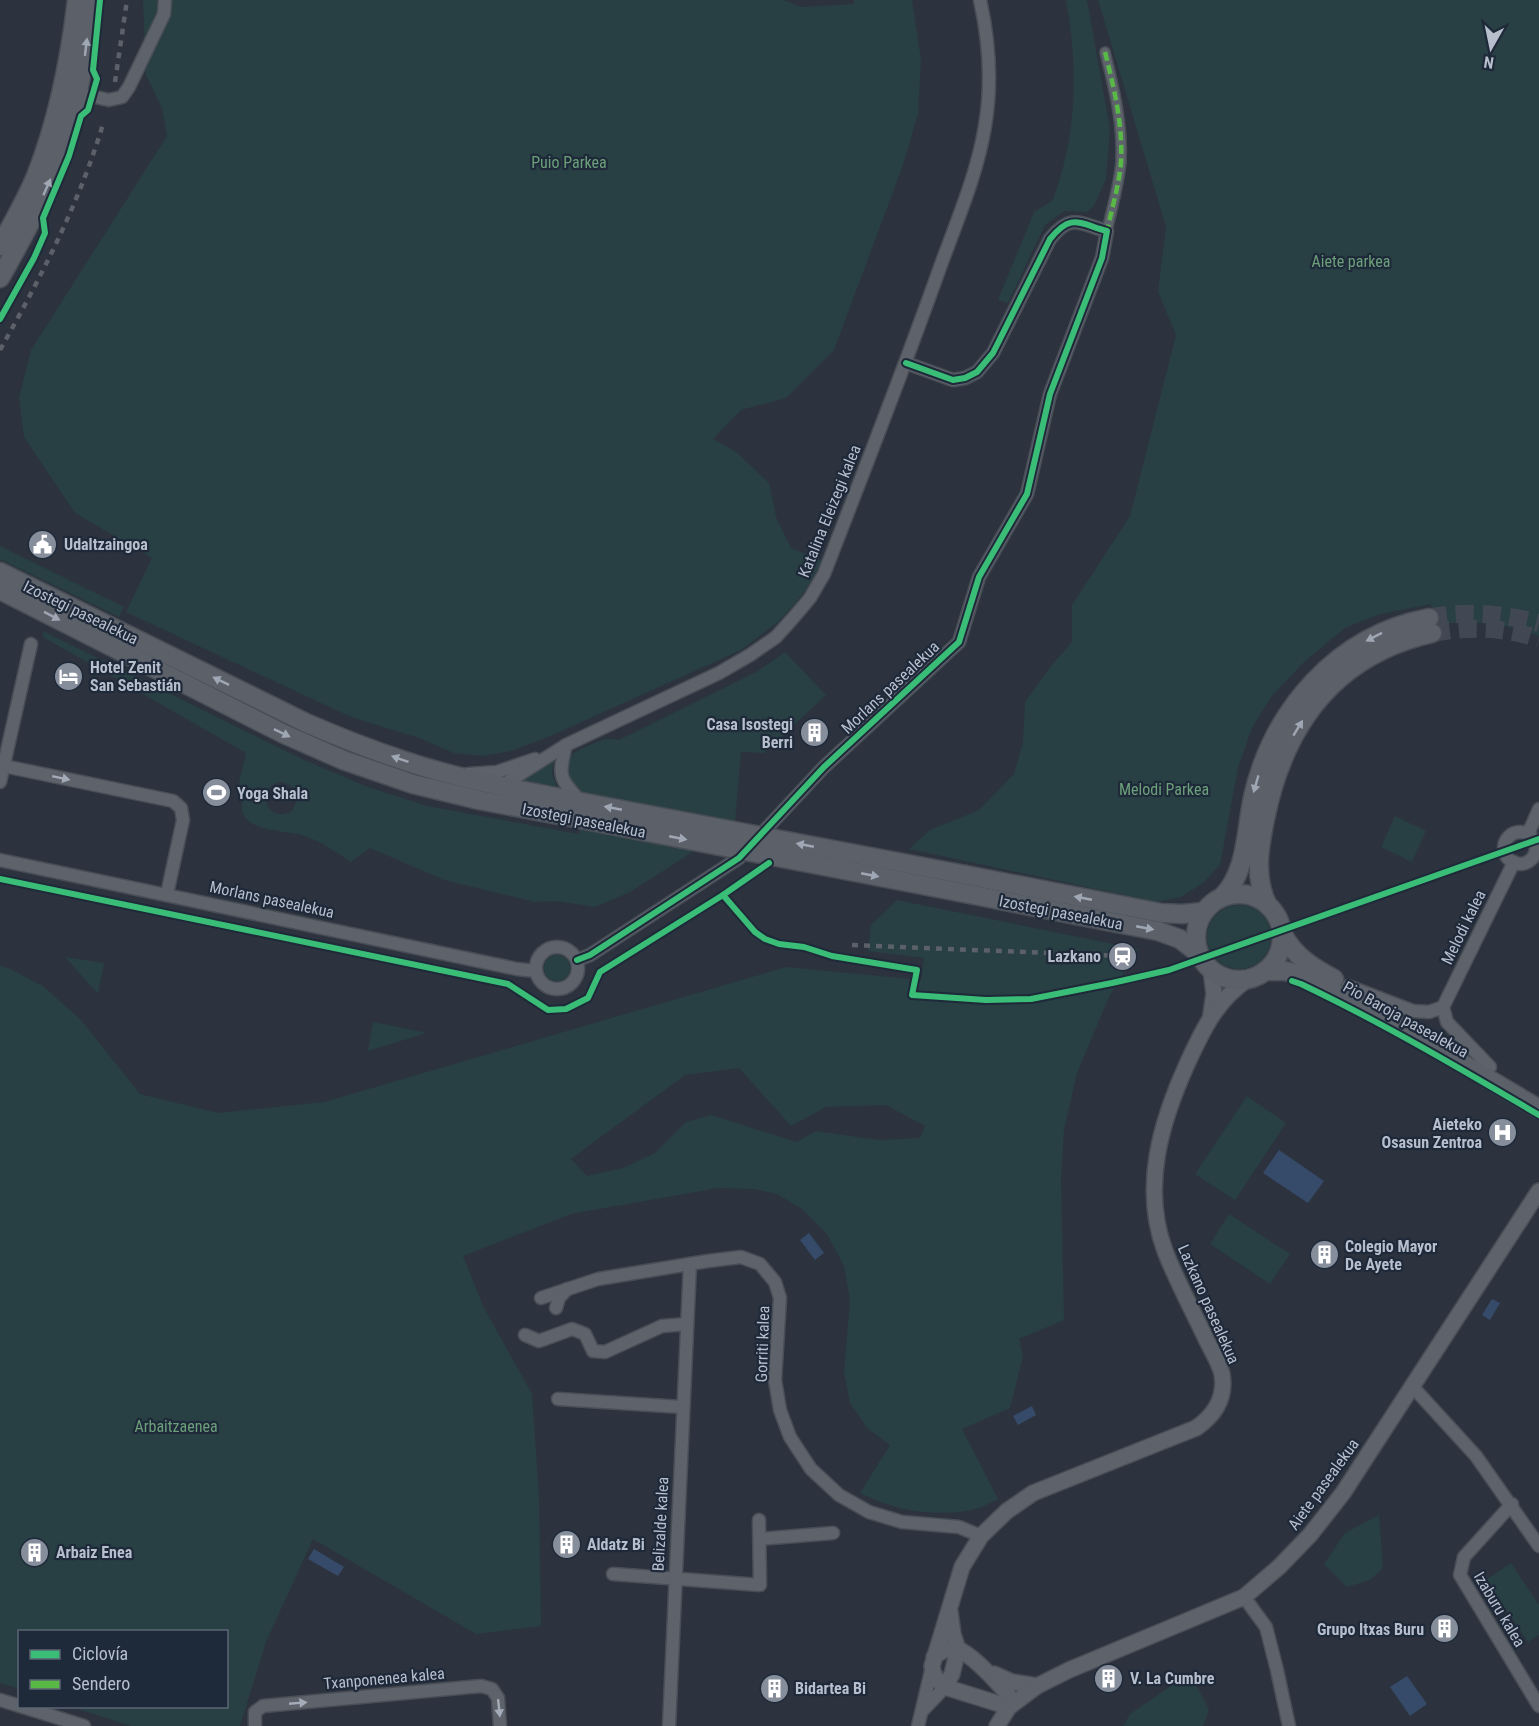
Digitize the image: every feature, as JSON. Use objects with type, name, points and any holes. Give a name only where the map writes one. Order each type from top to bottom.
[{"type":"main road","points":[[0,246],[7,223],[36,176],[52,129],[60,99],[77,0]]},
{"type":"main road","points":[[0,278],[22,239],[55,170],[67,137],[84,63],[90,0]]},
{"type":"main road","name":"Izostegi pasealekua","points":[[0,572],[304,722],[404,761],[502,786],[580,811]]},
{"type":"main road","name":"Izostegi pasealekua","points":[[0,590],[284,734],[343,760],[413,784],[479,800],[580,811],[965,884],[1161,913],[1203,912]]},
{"type":"main road","points":[[1222,897],[1241,894],[1259,899],[1267,904],[1277,917],[1282,933],[1278,954],[1265,971],[1248,979],[1229,979],[1211,970],[1198,952],[1196,932],[1203,912],[1222,897],[1233,884],[1240,867],[1253,796],[1263,762],[1280,724],[1291,707],[1318,676],[1347,653],[1395,627],[1431,626],[1356,666],[1316,701],[1294,733],[1278,767],[1263,829],[1258,874],[1267,904]]},
{"type":"main road","name":"Izostegi pasealekua","points":[[965,884],[1158,931],[1180,939],[1198,952]]},
{"type":"main road","name":"Pio Baroja pasealekua","points":[[1282,933],[1288,944],[1303,961],[1414,1021],[1539,1096]]},
{"type":"main road","name":"Pio Baroja pasealekua","points":[[1265,971],[1294,973],[1382,1016],[1539,1109]]},
{"type":"street","points":[[60,99],[77,93],[109,100],[122,97],[164,14],[165,0]]},
{"type":"street","name":"Katalina Eleizegi kalea","points":[[413,784],[482,792],[502,786],[567,745],[719,673],[750,655],[776,637],[810,598],[824,574],[906,363],[977,165],[985,125],[988,52],[986,23],[980,0]]},
{"type":"street","points":[[906,363],[953,380],[965,378],[977,372],[993,353],[1050,239],[1061,225],[1072,222],[1107,231],[1121,163],[1120,127],[1115,92],[1105,52]]},
{"type":"street","points":[[7,223],[22,239]]},
{"type":"street","name":"Morlans pasealekua","points":[[578,960],[590,955],[730,865],[772,824],[824,767],[958,642],[979,577],[1027,494],[1050,394],[1101,258],[1107,231]]},
{"type":"street","points":[[0,782],[31,644]]},
{"type":"street","points":[[456,776],[497,772],[567,745]]},
{"type":"street","points":[[567,745],[560,768],[564,783],[580,811]]},
{"type":"street","points":[[4,766],[173,801],[181,808],[183,820],[167,894]]},
{"type":"street","points":[[1528,834],[1539,809]]},
{"type":"street","points":[[1516,832],[1528,834],[1535,843],[1533,856],[1527,862],[1514,862],[1505,852],[1505,842],[1516,832]]},
{"type":"street","name":"Morlans pasealekua","points":[[0,860],[517,969],[536,971]]},
{"type":"street","name":"Melodi kalea","points":[[1443,1006],[1514,862]]},
{"type":"street","points":[[556,946],[569,950],[578,960],[579,970],[576,978],[572,983],[560,989],[545,985],[538,977],[536,971],[538,958],[549,948],[556,946]]},
{"type":"street","points":[[1210,1017],[1214,994],[1211,970]]},
{"type":"street","points":[[1210,1017],[1226,996],[1248,979]]},
{"type":"street","points":[[1348,986],[1413,1011],[1429,1012],[1443,1006],[1447,1022],[1490,1067]]},
{"type":"street","name":"Lazkano pasealekua","points":[[933,1661],[962,1567],[981,1536],[1007,1511],[1033,1493],[1196,1428],[1209,1419],[1221,1399],[1222,1372],[1164,1249],[1156,1218],[1154,1181],[1157,1151],[1166,1116],[1179,1082],[1210,1017]]},
{"type":"street","name":"Aiete pasealekua","points":[[1011,1704],[1037,1686],[1069,1670],[1244,1597],[1280,1567],[1310,1535],[1342,1493],[1539,1191]]},
{"type":"street","name":"Gorriti kalea","points":[[541,1298],[598,1280],[690,1264],[741,1257],[760,1264],[775,1282],[780,1298],[775,1380],[780,1410],[789,1437],[811,1469],[839,1495],[869,1512],[902,1522],[958,1527],[981,1536]]},
{"type":"street","name":"Belizalde kalea","points":[[669,1726],[690,1264]]},
{"type":"street","points":[[555,1308],[559,1298],[567,1289]]},
{"type":"street","points":[[525,1335],[539,1341],[572,1329],[585,1334],[593,1351],[605,1352],[663,1326],[687,1324]]},
{"type":"street","points":[[1412,1386],[1476,1456],[1539,1545]]},
{"type":"street","points":[[558,1399],[682,1407]]},
{"type":"street","name":"Izaburu kalea","points":[[1512,1504],[1464,1557],[1460,1575],[1539,1706]]},
{"type":"street","points":[[613,1574],[760,1585],[759,1520]]},
{"type":"street","points":[[760,1539],[833,1533]]},
{"type":"street","points":[[1244,1597],[1266,1628],[1289,1726]]},
{"type":"street","points":[[950,1609],[952,1634],[958,1649],[1001,1685],[1011,1704]]},
{"type":"street","points":[[918,1726],[933,1661],[948,1649],[958,1649]]},
{"type":"street","points":[[923,1710],[945,1687],[952,1674],[958,1649]]},
{"type":"street","points":[[933,1661],[933,1675],[945,1687],[1011,1704]]},
{"type":"street","points":[[986,1671],[1012,1682],[1037,1686]]},
{"type":"street","name":"Txanponenea kalea","points":[[255,1726],[255,1712],[263,1706],[481,1686],[492,1689],[498,1698],[500,1726]]},
{"type":"street","points":[[978,1696],[996,1726]]},
{"type":"street","points":[[0,1700],[18,1705]]},
{"type":"street","points":[[996,1726],[1011,1704]]},
{"type":"street","points":[[26,1708],[84,1726]]},
{"type":"green space","name":"Puio Parkea","points":[[143,0],[783,0],[802,7],[854,4],[854,0],[912,0],[921,59],[918,114],[902,168],[834,350],[786,398],[741,410],[713,439],[735,451],[769,483],[776,517],[791,548],[822,561],[811,583],[778,622],[741,650],[555,734],[511,751],[482,756],[454,753],[419,738],[351,717],[126,612],[152,558],[75,513],[24,437],[19,398],[31,350],[167,136],[162,108],[146,75]]},
{"type":"green space","points":[[1066,0],[1087,0],[1110,129],[1106,179],[1094,206],[1087,212],[1064,211],[1045,225],[1008,303],[998,300],[1034,212],[1053,200],[1067,150],[1074,75]]},
{"type":"green space","name":"Aiete parkea","points":[[1098,0],[1539,0],[1539,636],[1495,623],[1434,623],[1431,604],[1380,614],[1345,628],[1304,662],[1271,697],[1252,728],[1238,768],[1220,865],[1203,883],[1181,897],[1157,902],[909,849],[930,830],[979,810],[1014,774],[1023,742],[1025,702],[1072,642],[1072,605],[1130,516],[1176,335],[1158,292],[1166,227]]},
{"type":"green space","points":[[0,546],[124,607],[119,617],[0,559]]},
{"type":"green space","points":[[43,631],[302,759],[368,787],[427,806],[579,834],[584,794],[575,786],[568,769],[570,758],[578,750],[605,739],[619,740],[758,671],[785,652],[826,695],[764,753],[741,752],[735,820],[685,857],[630,892],[595,907],[557,901],[535,902],[444,880],[370,848],[351,862],[308,837],[257,826],[244,816],[242,801],[244,794],[237,792],[246,753],[43,637]],"holes":[[[281,782],[293,788],[297,800],[292,811],[283,814],[270,809],[266,801],[269,788]]]},
{"type":"green space","points":[[554,759],[552,774],[557,787],[521,779]]},
{"type":"green space","points":[[1395,816],[1426,831],[1412,862],[1381,847]]},
{"type":"green space","name":"Arbaitzaenea","points":[[897,900],[1138,949],[1109,997],[1077,1073],[1064,1130],[1061,1179],[1064,1320],[1019,1339],[1023,1356],[1010,1408],[962,1429],[998,1499],[972,1510],[943,1513],[901,1508],[860,1493],[890,1445],[867,1428],[850,1403],[844,1372],[850,1300],[844,1266],[827,1234],[802,1209],[777,1194],[754,1189],[718,1188],[571,1214],[463,1256],[483,1306],[532,1394],[539,1496],[541,1626],[476,1634],[313,1539],[266,1642],[240,1726],[131,1726],[75,1708],[228,1708],[228,1630],[18,1630],[18,1689],[0,1683],[0,966],[43,986],[81,1020],[140,1094],[218,1113],[324,1102],[786,967],[921,980],[924,958],[868,951],[871,925]],"holes":[[[739,1068],[791,1126],[826,1107],[886,1105],[925,1126],[920,1138],[879,1140],[816,1131],[797,1142],[711,1115],[686,1122],[655,1153],[623,1168],[587,1176],[571,1159],[685,1075]]]},
{"type":"green space","points":[[1239,905],[1257,910],[1262,914],[1266,919],[1271,937],[1266,955],[1262,960],[1257,964],[1239,969],[1221,964],[1216,960],[1212,955],[1207,937],[1212,919],[1216,914],[1221,910]]},
{"type":"green space","points":[[557,955],[566,959],[570,968],[566,977],[557,981],[548,977],[544,968],[548,959]]},
{"type":"green space","points":[[65,957],[104,963],[98,994]]},
{"type":"green space","points":[[373,1022],[427,1033],[368,1051]]},
{"type":"green space","points":[[1247,1096],[1286,1123],[1235,1200],[1195,1174]]},
{"type":"green space","points":[[1229,1214],[1290,1254],[1270,1284],[1210,1244]]},
{"type":"green space","points":[[1379,1515],[1383,1568],[1370,1580],[1347,1587],[1324,1564],[1345,1533]]},
{"type":"green space","points":[[1511,1563],[1539,1605],[1539,1635],[1528,1642],[1486,1580]]},
{"type":"green space","points":[[1190,1673],[1209,1710],[1203,1726],[1123,1726],[1130,1714]]},
{"type":"water","points":[[1279,1150],[1324,1181],[1308,1203],[1263,1173]]},
{"type":"water","points":[[809,1233],[824,1253],[815,1260],[800,1240]]},
{"type":"water","points":[[1492,1299],[1500,1303],[1490,1320],[1482,1315]]},
{"type":"water","points":[[1032,1406],[1036,1415],[1018,1425],[1013,1416]]},
{"type":"water","points":[[314,1549],[344,1567],[338,1576],[308,1559]]},
{"type":"water","points":[[1407,1676],[1427,1704],[1410,1716],[1390,1687]]},
{"type":"tunnel","points":[[1429,618],[1457,614],[1484,614],[1539,623]]},
{"type":"tunnel","points":[[1432,633],[1459,629],[1486,629],[1513,632],[1539,639]]},
{"type":"railway","points":[[115,82],[127,0]]},
{"type":"railway","points":[[0,350],[58,240],[83,183],[103,124]]},
{"type":"railway","points":[[852,945],[1122,956]]},
{"type":"marked path","points":[[1105,52],[1121,134],[1119,179],[1107,231]]},
{"type":"cycle path","points":[[0,319],[34,258],[45,233],[43,218],[69,156],[81,116],[88,110],[97,79],[93,70],[100,0]]},
{"type":"cycle path","points":[[577,960],[590,955],[739,858],[824,767],[959,642],[979,577],[1027,494],[1050,394],[1102,258],[1107,231],[1076,222],[1057,231],[1050,239],[993,353],[977,372],[965,378],[953,380],[906,363]]},
{"type":"cycle path","points":[[723,895],[755,932],[765,939],[779,944],[804,947],[832,956],[917,970],[912,995],[986,1000],[1031,999],[1169,970],[1539,839]]},
{"type":"cycle path","points":[[0,879],[508,984],[548,1010],[566,1009],[588,998],[600,972],[723,895],[769,863]]},
{"type":"cycle path","points":[[1292,981],[1392,1030],[1539,1115]]},
{"type":"place","name":"Udaltzaingoa","points":[[43,544]]},
{"type":"place","name":"Hotel Zenit San Sebastián","points":[[69,676]]},
{"type":"place","name":"Casa Isostegi Berri","points":[[814,733]]},
{"type":"place","name":"Yoga Shala","points":[[216,793]]},
{"type":"place","name":"Lazkano","points":[[1122,956]]},
{"type":"place","name":"Aieteko Osasun Zentroa","points":[[1503,1133]]},
{"type":"place","name":"Colegio Mayor De Ayete","points":[[1324,1255]]},
{"type":"place","name":"Aldatz Bi","points":[[566,1544]]},
{"type":"place","name":"Arbaiz Enea","points":[[35,1552]]},
{"type":"place","name":"Grupo Itxas Buru","points":[[1445,1629]]},
{"type":"place","name":"V. La Cumbre","points":[[1109,1678]]},
{"type":"place","name":"Bidartea Bi","points":[[774,1688]]},
{"type":"park label","name":"Melodi Parkea","points":[[1164,789]]}]
